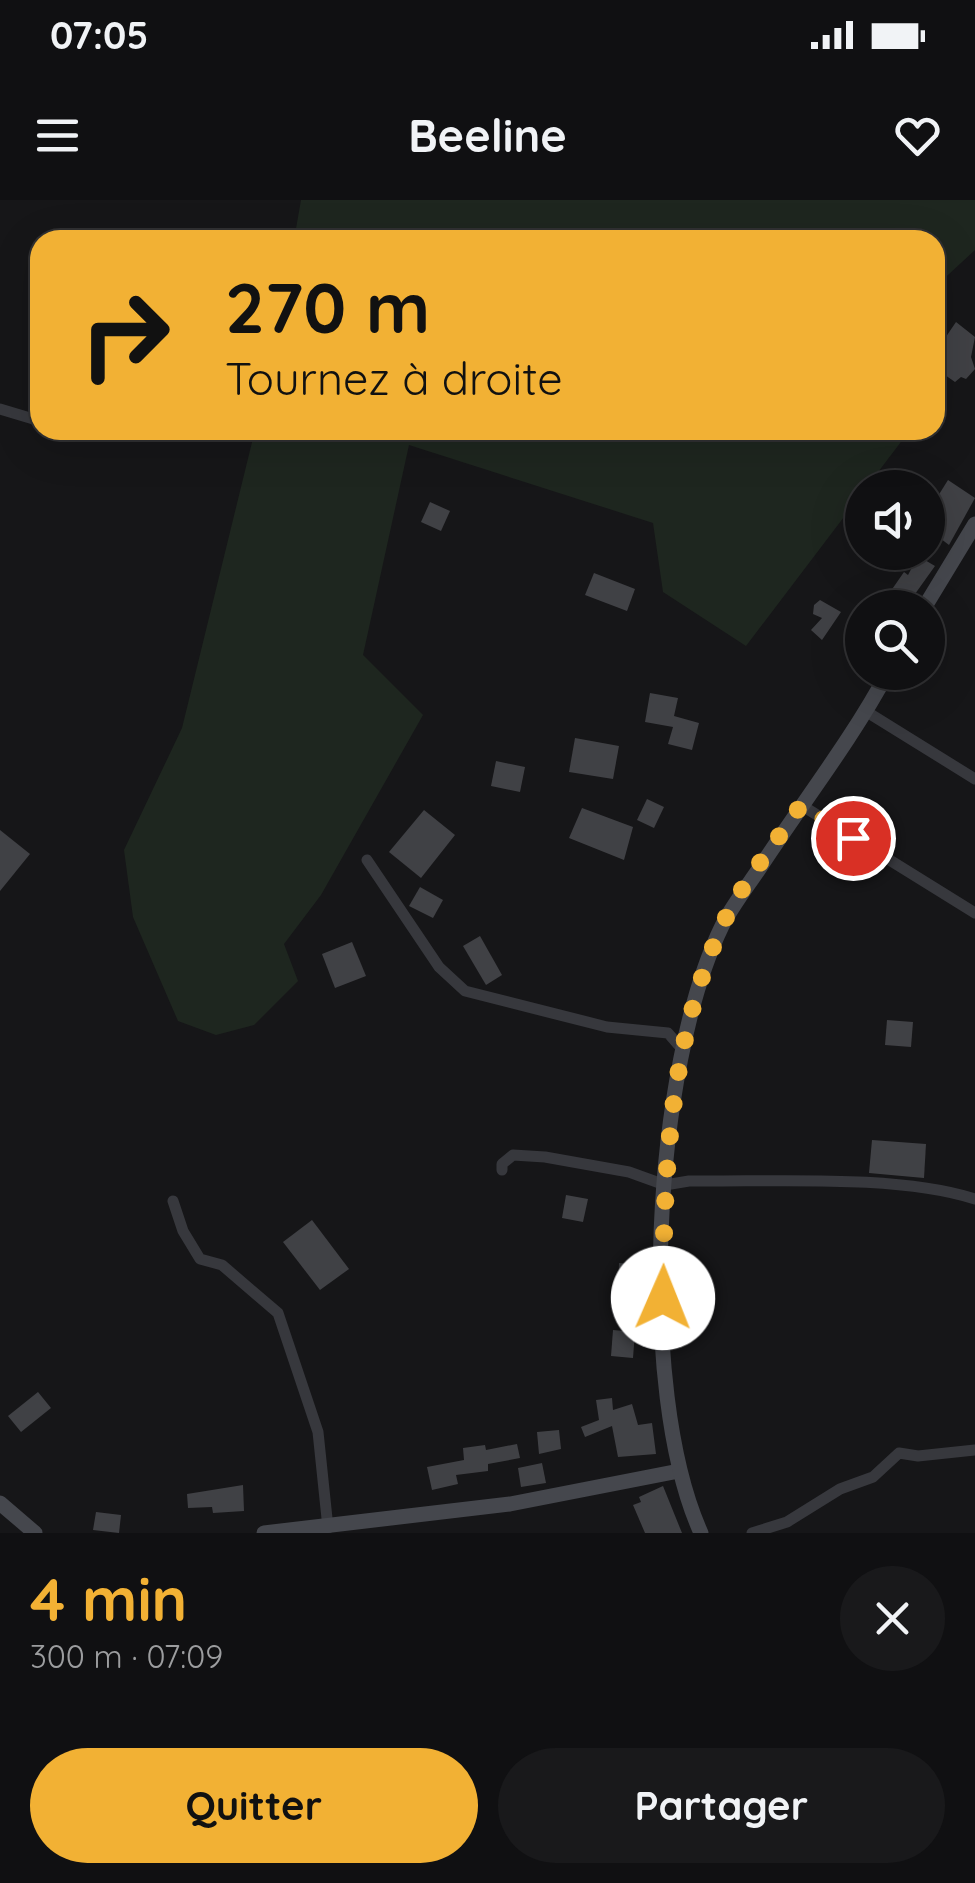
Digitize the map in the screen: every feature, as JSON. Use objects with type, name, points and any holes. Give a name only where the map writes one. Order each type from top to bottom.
[{"type":"street","points":[[0,409],[30,417]]},
{"type":"street","points":[[935,590],[975,524]]},
{"type":"street","points":[[701,1533],[679,1471],[666,1408],[662,1332],[665,1186],[681,1048],[722,926],[879,690]]},
{"type":"street","points":[[867,712],[975,779]]},
{"type":"street","points":[[801,805],[975,914]]},
{"type":"street","points":[[367,860],[438,967],[465,991],[499,1003],[539,1008],[607,1026],[668,1033],[681,1048]]},
{"type":"street","points":[[502,1170],[502,1164],[513,1155],[545,1156],[629,1172],[665,1186],[689,1181],[853,1184],[948,1190],[975,1198]]},
{"type":"street","points":[[173,1201],[183,1231],[200,1259],[222,1265],[278,1314],[318,1432],[328,1528]]},
{"type":"street","points":[[752,1533],[787,1522],[840,1489],[873,1477],[899,1453],[918,1456],[975,1450]]},
{"type":"street","points":[[264,1533],[542,1499],[679,1471]]},
{"type":"street","points":[[0,1503],[35,1533]]},
{"type":"shaded area","points":[[301,200],[975,200],[975,250],[945,278],[945,230],[296,230]]},
{"type":"shaded area","points":[[253,440],[902,440],[880,470],[845,470],[845,516],[746,646],[663,592],[653,523],[409,445],[363,655],[423,715],[321,895],[284,944],[298,981],[254,1025],[216,1035],[178,1021],[133,917],[124,850],[182,728]]},
{"type":"building","points":[[956,322],[975,337],[971,357],[975,369],[966,379],[961,377],[955,382],[945,375],[945,338]]},
{"type":"building","points":[[948,480],[975,498],[949,545],[945,542]]},
{"type":"building","points":[[430,502],[450,511],[441,531],[421,522]]},
{"type":"building","points":[[911,570],[932,570],[918,590],[892,590],[904,572],[908,575]]},
{"type":"building","points":[[594,573],[635,589],[627,611],[585,595]]},
{"type":"building","points":[[820,600],[841,612],[822,640],[811,630],[822,618],[813,614],[814,605]]},
{"type":"building","points":[[650,693],[678,698],[674,716],[699,723],[692,750],[668,744],[673,727],[645,722]]},
{"type":"building","points":[[575,738],[619,746],[613,779],[569,772]]},
{"type":"building","points":[[496,761],[525,767],[520,792],[491,786]]},
{"type":"building","points":[[647,799],[664,807],[654,828],[637,820]]},
{"type":"building","points":[[582,808],[633,827],[624,860],[569,838]]},
{"type":"building","points":[[424,810],[455,835],[421,878],[389,852]]},
{"type":"building","points":[[0,830],[30,854],[0,891]]},
{"type":"building","points":[[420,887],[443,900],[433,918],[409,906]]},
{"type":"building","points":[[480,936],[502,975],[486,985],[463,946]]},
{"type":"building","points":[[352,942],[366,976],[335,988],[322,954]]},
{"type":"building","points":[[887,1020],[913,1022],[911,1047],[885,1045]]},
{"type":"building","points":[[872,1140],[926,1144],[924,1178],[869,1173]]},
{"type":"building","points":[[566,1195],[588,1199],[583,1222],[562,1218]]},
{"type":"building","points":[[312,1220],[349,1269],[320,1290],[283,1242]]},
{"type":"building","points":[[619,1263],[644,1265],[643,1293],[618,1292]]},
{"type":"building","points":[[613,1330],[635,1332],[633,1358],[611,1356]]},
{"type":"building","points":[[38,1392],[51,1408],[21,1432],[8,1416]]},
{"type":"building","points":[[612,1398],[613,1410],[632,1404],[638,1425],[652,1423],[656,1454],[618,1457],[612,1426],[585,1437],[581,1427],[599,1420],[596,1400]]},
{"type":"building","points":[[559,1430],[561,1449],[539,1454],[537,1432]]},
{"type":"building","points":[[517,1444],[520,1458],[488,1464],[488,1471],[456,1475],[458,1484],[432,1490],[427,1467],[464,1460],[463,1448],[485,1445],[486,1450]]},
{"type":"building","points":[[542,1463],[546,1483],[521,1487],[518,1468]]},
{"type":"building","points":[[243,1485],[244,1511],[213,1513],[212,1507],[188,1508],[187,1494]]},
{"type":"building","points":[[663,1486],[682,1533],[645,1533],[633,1505],[641,1502],[639,1497]]},
{"type":"building","points":[[96,1512],[121,1515],[119,1533],[93,1530]]},
{"type":"route","points":[[663,1298],[666,1163],[681,1048],[722,926],[801,805],[853,838]]}]
